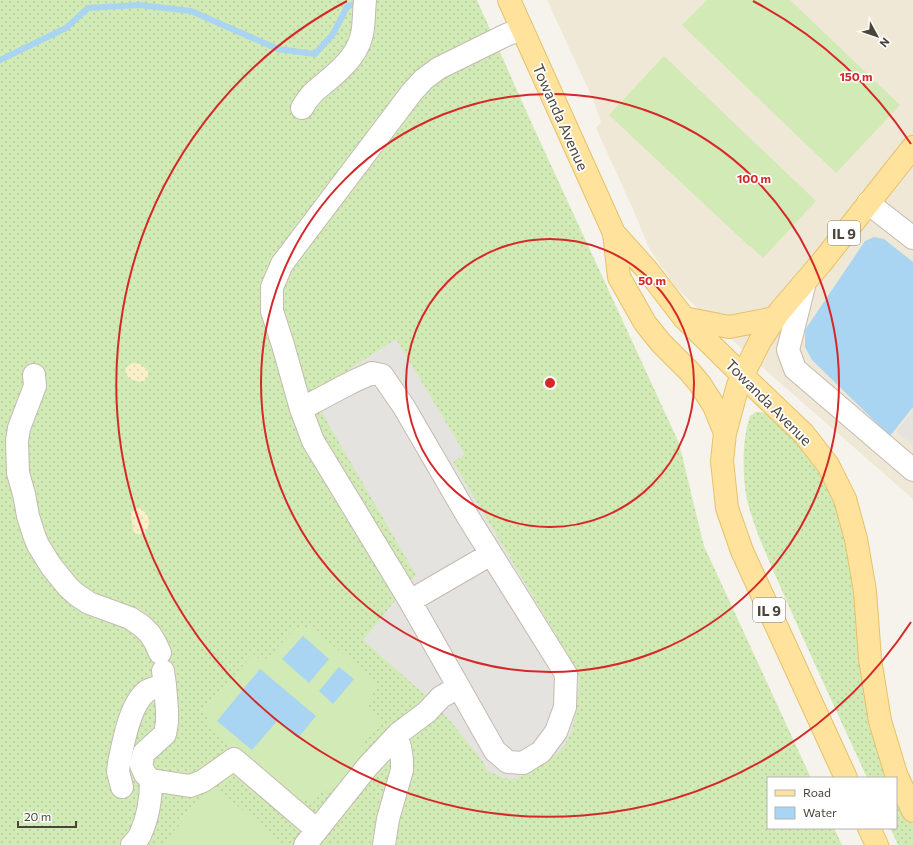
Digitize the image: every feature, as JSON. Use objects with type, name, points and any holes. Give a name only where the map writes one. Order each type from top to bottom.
[{"type":"main road","name":"Towanda Avenue","points":[[509,0],[614,233],[648,271],[684,318],[804,434],[828,465],[845,499],[856,539],[865,591],[870,659],[880,721],[896,774],[913,810]]},
{"type":"main road","name":"IL 9","points":[[725,433],[742,375],[760,341],[775,318],[913,147]]},
{"type":"main road","name":"Towanda Avenue","points":[[614,233],[619,277],[645,323],[661,343],[690,372],[705,391],[714,406],[725,433],[722,461],[727,508],[742,551],[846,777]]},
{"type":"main road","points":[[684,318],[729,327],[775,318]]},
{"type":"main road","points":[[869,829],[877,845]]},
{"type":"lane","points":[[302,108],[306,99],[348,61],[356,51],[361,40],[363,29],[364,6]]},
{"type":"lane","points":[[301,409],[372,373],[382,375],[404,407],[491,554],[566,674],[565,707],[556,732],[541,752],[523,763],[508,762],[495,751],[410,601],[314,441],[301,409],[272,311],[272,287],[282,264],[412,92],[424,79],[439,68],[506,35],[522,29]]},
{"type":"lane","points":[[868,203],[913,238]]},
{"type":"lane","points":[[805,282],[788,350],[795,369],[913,470]]},
{"type":"lane","points":[[34,375],[35,386],[19,428],[17,441],[18,473],[28,516],[38,545],[51,566],[77,596],[89,603],[130,618],[142,626],[155,642],[160,653],[168,710],[165,734],[144,753],[141,765],[145,774],[151,780],[190,786],[203,781],[234,760],[311,837],[368,766],[396,736],[427,712],[441,697],[459,687]]},
{"type":"lane","points":[[410,601],[491,554]]},
{"type":"lane","points":[[122,787],[118,772],[118,763],[132,714],[140,699],[148,691],[165,685]]},
{"type":"lane","points":[[384,845],[388,819],[402,770],[400,747],[396,736]]},
{"type":"lane","points":[[132,845],[140,836],[145,820],[151,798],[151,780]]},
{"type":"shaded area","points":[[547,0],[913,0],[913,499],[771,375],[675,286],[649,248],[596,128],[601,122],[592,97]]},
{"type":"shaded area","points":[[396,339],[465,454],[453,462],[578,672],[579,686],[576,711],[572,731],[565,744],[559,752],[533,771],[513,779],[504,778],[488,771],[483,762],[452,723],[424,694],[363,640],[416,575],[311,394]]},
{"type":"shaded area","points":[[913,410],[913,445],[896,432]]},
{"type":"green space","points":[[0,0],[477,0],[532,124],[679,443],[704,546],[811,777],[767,777],[767,829],[834,829],[842,845],[0,845]]},
{"type":"green space","points":[[707,0],[790,0],[900,105],[836,173],[682,25]]},
{"type":"green space","points":[[664,56],[816,201],[763,258],[609,115]]},
{"type":"green space","points":[[756,412],[762,412],[774,418],[810,460],[827,485],[838,510],[847,541],[852,571],[854,601],[867,690],[893,777],[867,777],[793,616],[758,535],[750,512],[744,480],[745,435],[750,416]]},
{"type":"green space","points":[[312,628],[367,674],[365,676],[378,687],[370,695],[372,697],[364,706],[382,720],[361,745],[366,750],[329,793],[324,789],[314,802],[307,797],[300,805],[206,724],[212,717],[204,710],[253,654],[262,661],[269,657],[294,629]]},
{"type":"green space","points":[[213,785],[284,845],[162,845]]},
{"type":"green space","points":[[897,786],[913,825],[913,845],[898,845],[890,829],[897,829]]},
{"type":"sand","points":[[133,363],[140,364],[148,370],[148,376],[144,381],[134,380],[125,372],[128,366]]},
{"type":"sand","points":[[138,508],[147,515],[148,520],[147,529],[144,533],[140,534],[135,533],[133,530],[131,512]]},
{"type":"water","points":[[874,237],[884,239],[913,262],[913,407],[890,436],[812,360],[805,347],[805,330],[865,241]]},
{"type":"water","points":[[303,636],[329,659],[309,683],[282,659]]},
{"type":"water","points":[[339,667],[354,679],[333,704],[319,691]]},
{"type":"water","points":[[260,669],[316,716],[298,738],[277,721],[252,750],[217,721]]},
{"type":"waterway","points":[[0,60],[66,28],[88,8],[139,5],[191,11],[278,49],[315,54],[333,34],[347,7],[360,1]]}]
